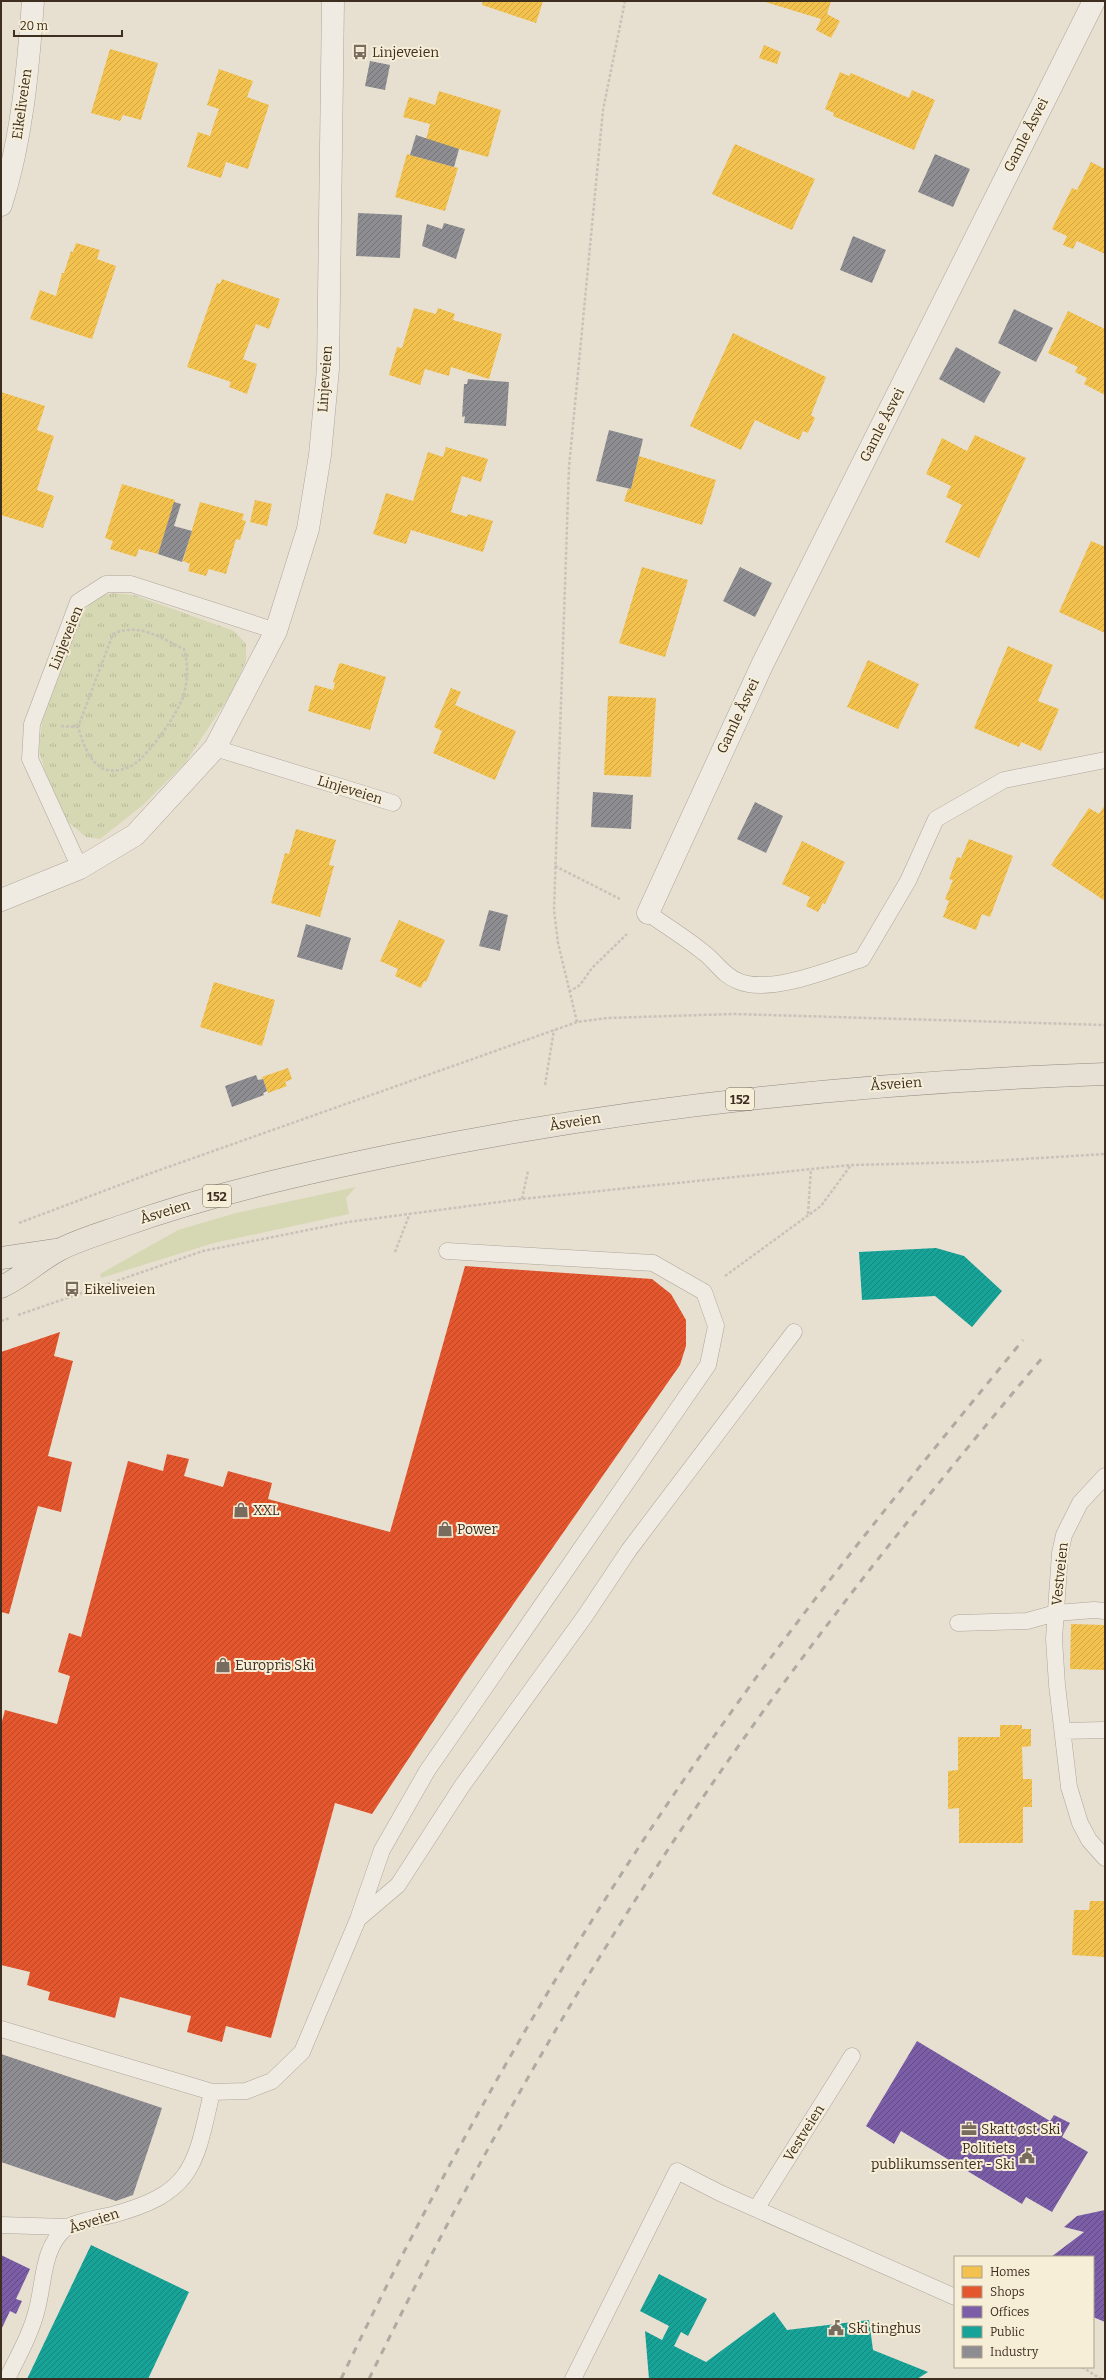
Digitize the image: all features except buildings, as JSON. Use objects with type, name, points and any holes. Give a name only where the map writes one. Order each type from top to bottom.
[{"type":"main road","name":"Åsveien","points":[[1,1258],[59,1250],[166,1211],[240,1190],[479,1137],[668,1108],[840,1088],[927,1082],[1105,1074]]},
{"type":"main road","name":"Åsveien","points":[[1,1287],[13,1282],[59,1250]]},
{"type":"street","name":"Eikeliveien","points":[[1,205],[12,169],[26,87],[33,1]]},
{"type":"street","name":"Linjeveien","points":[[1,900],[80,868],[135,835],[215,748],[276,630],[308,529],[320,455],[328,369],[333,1]]},
{"type":"street","name":"Gamle Åsvei","points":[[648,913],[763,663],[1094,1]]},
{"type":"lane","name":"Linjeveien","points":[[80,868],[30,759],[32,724],[78,602],[106,584],[131,584],[276,630]]},
{"type":"lane","name":"Linjeveien","points":[[215,748],[392,804]]},
{"type":"lane","points":[[648,913],[705,952],[724,974],[739,982],[763,985],[793,979],[862,959],[908,881],[936,819],[1004,780],[1105,760]]},
{"type":"lane","points":[[1,2029],[212,2092],[246,2091],[272,2081],[302,2052],[358,1919],[382,1850],[427,1771],[708,1365],[716,1326],[704,1292],[653,1263],[447,1251]]},
{"type":"lane","points":[[358,1919],[398,1885],[462,1786],[585,1616],[629,1550],[794,1332]]},
{"type":"lane","name":"Vestveien","points":[[1105,1476],[1080,1503],[1064,1535],[1060,1553],[1054,1639],[1069,1787],[1075,1809],[1089,1840],[1105,1858]]},
{"type":"lane","name":"Vestveien","points":[[1056,1613],[1094,1610],[1105,1611]]},
{"type":"lane","points":[[958,1623],[1027,1621],[1056,1613]]},
{"type":"lane","points":[[1063,1732],[1105,1730]]},
{"type":"lane","name":"Vestveien","points":[[756,2209],[852,2056]]},
{"type":"lane","name":"Åsveien","points":[[7,2379],[37,2309],[44,2265],[54,2244],[66,2227],[137,2208],[157,2200],[175,2186],[190,2169],[201,2143],[212,2092]]},
{"type":"lane","points":[[573,2379],[677,2171],[756,2209],[954,2297]]},
{"type":"lane","points":[[1,2225],[66,2227]]},
{"type":"path","points":[[577,1022],[556,930],[554,910],[569,467],[603,110],[626,1]]},
{"type":"path","points":[[123,630],[145,630],[184,649],[188,663],[184,695],[172,719],[137,763],[115,772],[101,768],[88,755],[78,727],[113,634],[123,630]]},
{"type":"path","points":[[32,724],[78,727]]},
{"type":"path","points":[[555,866],[648,913],[592,968],[580,985],[569,992]]},
{"type":"path","points":[[16,1224],[154,1172],[577,1022],[607,1018],[734,1014],[1105,1025]]},
{"type":"path","points":[[545,1085],[554,1030]]},
{"type":"path","points":[[1,1321],[203,1251],[348,1222],[522,1199],[851,1165],[975,1162],[1105,1154]]},
{"type":"path","points":[[704,1292],[821,1206],[851,1165]]},
{"type":"path","points":[[808,1215],[812,1169]]},
{"type":"path","points":[[522,1199],[528,1171]]},
{"type":"path","points":[[395,1252],[410,1213]]},
{"type":"path","points":[[1084,2368],[1101,2379]]},
{"type":"green space","points":[[114,593],[134,595],[234,631],[246,644],[246,661],[234,689],[185,763],[143,805],[100,839],[86,837],[68,822],[45,771],[39,751],[42,722],[83,613],[95,597]]},
{"type":"green space","points":[[356,1187],[346,1198],[349,1214],[214,1243],[101,1278],[100,1274],[178,1230],[236,1213]]},
{"type":"railway","points":[[341,2379],[426,2210],[471,2126],[566,1962],[616,1882],[722,1725],[794,1626],[869,1530],[1023,1340]]},
{"type":"railway","points":[[369,2379],[410,2296],[497,2133],[543,2052],[639,1894],[742,1741],[814,1642],[926,1498],[1043,1357]]},
{"type":"place","name":"Linjeveien","points":[[360,52]]},
{"type":"place","name":"Eikeliveien","points":[[72,1289]]},
{"type":"place","name":"XXL","points":[[241,1510]]},
{"type":"place","name":"Power","points":[[445,1529]]},
{"type":"place","name":"Europris Ski","points":[[223,1665]]},
{"type":"place","name":"Skatt øst Ski","points":[[969,2129]]},
{"type":"place","name":"Politiets publikumssenter - Ski","points":[[1027,2156]]},
{"type":"place","name":"Ski tinghus","points":[[836,2328]]}]
